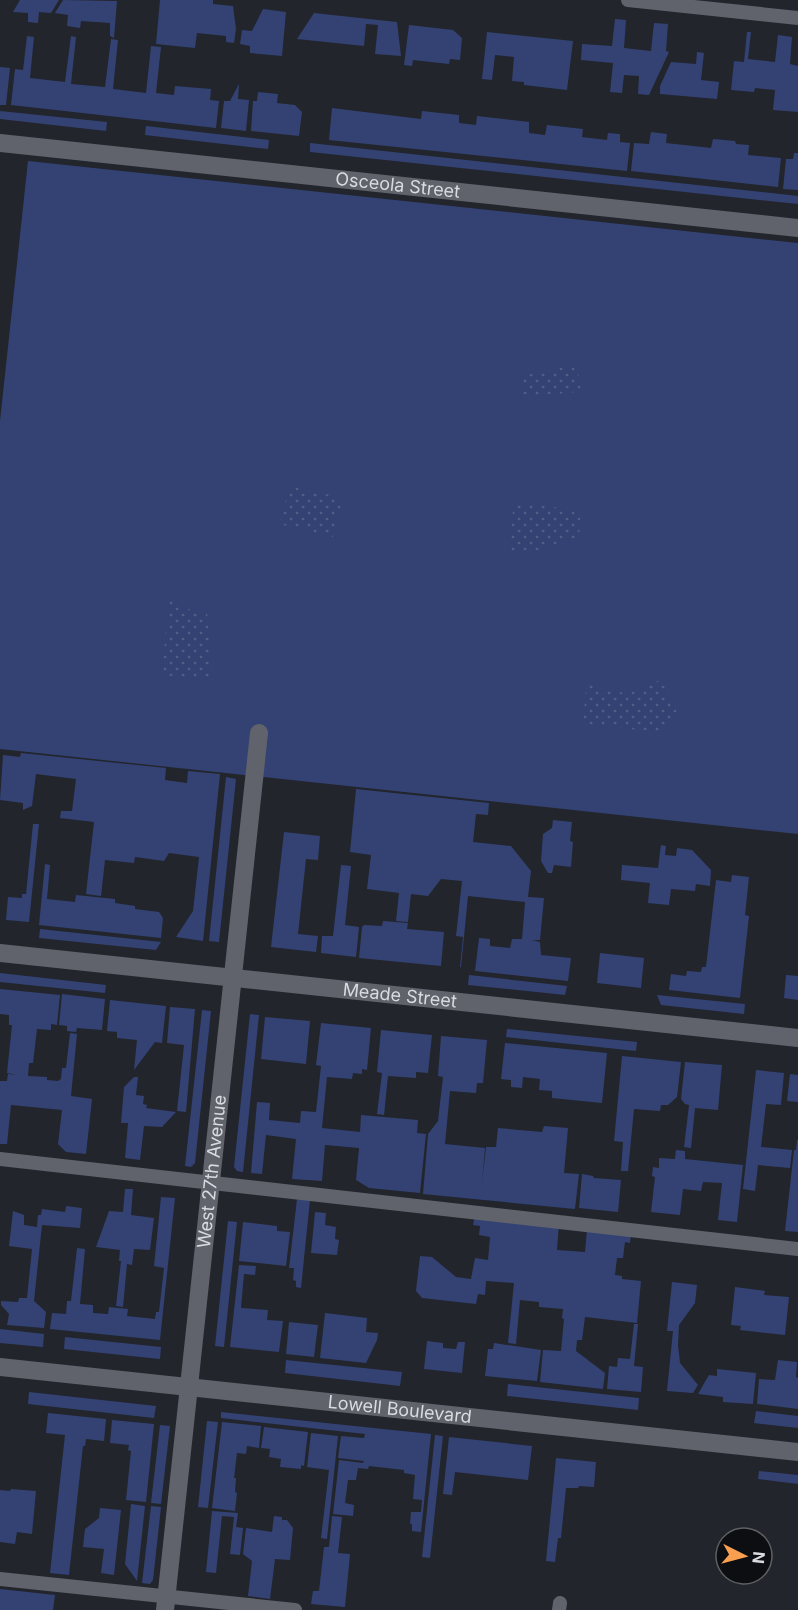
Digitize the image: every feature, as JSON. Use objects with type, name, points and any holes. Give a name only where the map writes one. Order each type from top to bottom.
[{"type":"street","name":"Osceola Street","points":[[0,143],[798,228]]},
{"type":"street","name":"West 27th Avenue","points":[[166,1603],[259,733]]},
{"type":"street","name":"Meade Street","points":[[0,953],[798,1038]]},
{"type":"street","name":"Lowell Boulevard","points":[[0,1367],[798,1452]]},
{"type":"lane","points":[[628,0],[798,18]]},
{"type":"lane","points":[[0,1159],[798,1249]]},
{"type":"lane","points":[[0,1579],[166,1603],[295,1610]]},
{"type":"shaded area","points":[[20,0],[59,0],[51,13],[39,12],[38,23],[28,22],[28,13],[13,12]]},
{"type":"shaded area","points":[[63,0],[117,1],[114,38],[110,36],[110,23],[81,21],[80,28],[67,26],[68,15],[55,13]]},
{"type":"shaded area","points":[[160,0],[213,0],[213,4],[233,6],[236,29],[234,43],[226,42],[226,36],[197,33],[195,48],[156,44]]},
{"type":"shaded area","points":[[263,9],[286,12],[282,56],[250,53],[250,46],[240,44],[242,30],[252,31]]},
{"type":"shaded area","points":[[314,13],[397,22],[401,56],[375,54],[378,25],[366,24],[364,46],[297,39]]},
{"type":"shaded area","points":[[615,19],[626,20],[624,48],[651,51],[654,23],[668,24],[666,51],[669,52],[649,95],[638,94],[639,76],[624,75],[622,93],[610,92],[613,63],[581,60],[582,44],[612,46]]},
{"type":"shaded area","points":[[409,25],[453,30],[462,38],[460,60],[450,59],[449,64],[413,60],[412,66],[404,65]]},
{"type":"shaded area","points":[[487,32],[573,41],[567,90],[524,85],[524,82],[512,81],[514,57],[495,55],[492,80],[482,79]]},
{"type":"shaded area","points":[[747,32],[751,32],[748,59],[775,62],[778,35],[792,37],[790,64],[798,66],[798,112],[773,110],[775,90],[755,88],[754,92],[731,90],[734,61],[744,62]]},
{"type":"shaded area","points":[[27,36],[34,37],[30,78],[65,82],[71,36],[76,37],[71,84],[105,87],[111,39],[118,40],[113,89],[146,93],[151,46],[161,47],[156,93],[174,95],[175,86],[211,89],[210,100],[219,101],[216,128],[11,105],[15,69],[23,70]]},
{"type":"shaded area","points":[[697,52],[704,53],[701,80],[719,82],[717,99],[660,94],[660,86],[671,62],[696,64]]},
{"type":"shaded area","points":[[0,67],[10,68],[6,105],[0,105]]},
{"type":"shaded area","points":[[239,84],[238,99],[249,100],[246,131],[221,128],[224,101],[230,101]]},
{"type":"shaded area","points":[[258,92],[278,94],[277,103],[295,105],[302,112],[299,136],[251,131],[253,101],[257,101]]},
{"type":"shaded area","points":[[332,108],[421,119],[422,111],[459,115],[459,123],[476,125],[477,116],[529,122],[529,133],[545,135],[547,125],[583,129],[582,137],[607,140],[608,133],[620,134],[620,142],[630,143],[627,171],[329,140]]},
{"type":"shaded area","points":[[0,111],[107,122],[106,131],[0,119]]},
{"type":"shaded area","points":[[146,126],[269,140],[268,149],[145,135]]},
{"type":"shaded area","points":[[651,132],[667,134],[666,143],[711,148],[713,139],[735,141],[736,144],[749,145],[748,155],[781,158],[778,187],[631,171],[634,143],[649,144]]},
{"type":"shaded area","points":[[310,143],[798,196],[798,204],[310,152]]},
{"type":"shaded area","points":[[794,153],[798,153],[798,190],[783,189],[786,159],[793,159]]},
{"type":"shaded area","points":[[28,161],[798,243],[798,834],[0,749],[0,421]]},
{"type":"shaded area","points":[[576,364],[581,387],[577,392],[522,397],[523,379],[527,375]]},
{"type":"shaded area","points":[[290,486],[343,498],[333,537],[279,524]]},
{"type":"shaded area","points":[[514,503],[581,510],[579,537],[538,550],[508,551]]},
{"type":"shaded area","points":[[169,598],[187,608],[207,612],[213,680],[162,675]]},
{"type":"shaded area","points":[[587,678],[596,685],[615,692],[643,689],[661,679],[677,712],[658,732],[583,724]]},
{"type":"shaded area","points":[[21,753],[166,768],[165,780],[187,783],[188,771],[220,774],[203,941],[176,937],[193,911],[199,857],[169,853],[164,861],[135,857],[134,863],[105,860],[101,896],[86,894],[94,822],[60,818],[61,811],[72,811],[76,779],[36,774],[32,806],[23,810],[23,803],[0,800],[3,755],[20,757]]},
{"type":"shaded area","points":[[226,777],[236,779],[219,942],[209,941]]},
{"type":"shaded area","points":[[356,789],[489,803],[488,815],[476,814],[473,842],[511,846],[531,871],[528,897],[544,898],[540,940],[532,940],[540,942],[541,955],[571,958],[568,981],[475,971],[479,938],[490,939],[490,946],[510,948],[512,939],[522,939],[525,902],[468,896],[461,967],[463,937],[456,936],[462,881],[441,879],[428,896],[411,894],[408,922],[396,921],[399,893],[367,889],[371,855],[350,852]]},
{"type":"shaded area","points":[[553,820],[572,822],[571,867],[554,865],[552,873],[548,873],[541,861],[543,834],[552,828]]},
{"type":"shaded area","points":[[33,824],[39,824],[29,922],[6,920],[8,897],[22,898],[22,894],[26,894]]},
{"type":"shaded area","points":[[284,832],[320,836],[318,860],[306,859],[298,934],[318,936],[316,952],[271,947]]},
{"type":"shaded area","points":[[661,845],[666,846],[665,855],[676,856],[677,848],[692,850],[711,870],[710,886],[696,884],[695,891],[671,889],[669,905],[648,903],[650,883],[621,880],[622,865],[658,868]]},
{"type":"shaded area","points":[[45,864],[50,865],[47,899],[75,902],[76,895],[115,899],[115,903],[135,906],[135,909],[159,912],[163,918],[161,938],[39,925]]},
{"type":"shaded area","points":[[341,865],[351,866],[345,925],[359,927],[356,957],[321,953],[322,936],[333,936]]},
{"type":"shaded area","points":[[732,875],[749,877],[745,915],[749,916],[740,998],[669,990],[671,974],[686,976],[687,971],[701,972],[702,967],[706,967],[716,880],[731,882]]},
{"type":"shaded area","points":[[383,921],[408,923],[407,929],[444,932],[441,966],[359,958],[362,927],[364,925],[382,926]]},
{"type":"shaded area","points":[[40,929],[161,942],[156,950],[39,938]]},
{"type":"shaded area","points":[[600,953],[644,958],[641,988],[597,983]]},
{"type":"shaded area","points":[[0,973],[106,985],[105,993],[0,982]]},
{"type":"shaded area","points":[[469,975],[567,986],[565,995],[468,985]]},
{"type":"shaded area","points":[[786,975],[798,976],[798,1000],[784,998]]},
{"type":"shaded area","points":[[0,989],[60,995],[57,1025],[51,1024],[51,1030],[37,1029],[33,1063],[29,1063],[28,1076],[47,1077],[47,1080],[58,1081],[61,1079],[62,1068],[66,1068],[70,1033],[77,1034],[71,1096],[92,1099],[86,1154],[66,1152],[58,1144],[62,1110],[11,1105],[7,1144],[0,1144],[0,1081],[7,1081],[8,1074],[17,1075],[7,1073],[12,1025],[9,1025],[9,1015],[0,1014]]},
{"type":"shaded area","points":[[62,994],[105,999],[102,1030],[77,1028],[76,1032],[67,1031],[67,1026],[59,1025]]},
{"type":"shaded area","points":[[657,995],[745,1004],[744,1014],[661,1005]]},
{"type":"shaded area","points":[[110,1000],[166,1006],[162,1043],[155,1042],[134,1070],[137,1040],[117,1038],[117,1032],[107,1031]]},
{"type":"shaded area","points":[[170,1007],[195,1009],[186,1112],[177,1111],[184,1045],[167,1043]]},
{"type":"shaded area","points":[[202,1010],[211,1011],[195,1163],[191,1167],[185,1166]]},
{"type":"shaded area","points":[[250,1014],[259,1015],[243,1172],[237,1171],[234,1167]]},
{"type":"shaded area","points":[[265,1017],[310,1021],[306,1064],[261,1059]]},
{"type":"shaded area","points":[[321,1023],[371,1028],[367,1070],[362,1069],[362,1074],[353,1073],[352,1079],[327,1077],[322,1128],[360,1132],[361,1115],[418,1120],[417,1133],[426,1134],[420,1193],[369,1188],[356,1180],[359,1148],[325,1145],[322,1181],[292,1179],[296,1139],[266,1135],[262,1174],[251,1173],[257,1102],[270,1103],[269,1120],[300,1123],[301,1111],[316,1112],[321,1066],[316,1065]]},
{"type":"shaded area","points":[[507,1029],[637,1042],[636,1051],[506,1037]]},
{"type":"shaded area","points":[[381,1030],[432,1035],[428,1073],[416,1072],[416,1078],[388,1076],[384,1115],[377,1114],[382,1073],[377,1072]]},
{"type":"shaded area","points":[[441,1036],[487,1040],[483,1083],[477,1083],[476,1093],[450,1091],[445,1144],[485,1148],[482,1183],[486,1147],[496,1147],[498,1128],[542,1132],[544,1126],[568,1128],[564,1173],[579,1174],[575,1209],[423,1194],[428,1134],[438,1121],[443,1077],[438,1076]]},
{"type":"shaded area","points":[[505,1043],[607,1053],[602,1103],[552,1098],[552,1091],[539,1090],[540,1079],[523,1077],[522,1088],[511,1087],[511,1080],[501,1079]]},
{"type":"shaded area","points":[[622,1056],[681,1062],[677,1097],[668,1105],[661,1105],[660,1111],[634,1109],[628,1171],[621,1171],[623,1142],[614,1141]]},
{"type":"shaded area","points":[[685,1062],[722,1065],[718,1110],[695,1108],[691,1148],[684,1147],[689,1105],[681,1099]]},
{"type":"shaded area","points":[[756,1070],[784,1073],[781,1105],[766,1104],[761,1147],[792,1150],[790,1168],[758,1165],[755,1191],[743,1189]]},
{"type":"shaded area","points":[[790,1074],[798,1075],[798,1102],[787,1101]]},
{"type":"shaded area","points":[[134,1077],[138,1077],[136,1095],[144,1096],[143,1104],[147,1105],[146,1108],[176,1112],[162,1127],[144,1126],[140,1160],[125,1158],[128,1123],[121,1123],[124,1087]]},
{"type":"shaded area","points":[[798,1140],[798,1232],[785,1231]]},
{"type":"shaded area","points":[[676,1150],[685,1151],[685,1159],[743,1165],[737,1222],[718,1220],[722,1183],[703,1182],[701,1191],[683,1189],[680,1215],[651,1212],[655,1177],[652,1176],[653,1167],[659,1168],[659,1158],[675,1159]]},
{"type":"shaded area","points":[[582,1174],[594,1178],[621,1180],[618,1212],[579,1208]]},
{"type":"shaded area","points":[[125,1189],[133,1189],[131,1215],[154,1218],[150,1250],[134,1249],[132,1265],[127,1264],[123,1307],[116,1306],[120,1250],[96,1247],[109,1211],[123,1212]]},
{"type":"shaded area","points":[[161,1197],[175,1198],[160,1340],[50,1329],[52,1313],[66,1314],[67,1301],[71,1301],[77,1248],[85,1249],[80,1304],[93,1305],[93,1313],[108,1314],[109,1307],[128,1309],[127,1316],[155,1319],[156,1312],[159,1312],[164,1268],[154,1266]]},
{"type":"shaded area","points":[[297,1199],[310,1200],[301,1288],[296,1287],[296,1281],[293,1280],[294,1268],[289,1268]]},
{"type":"shaded area","points":[[66,1206],[82,1208],[80,1228],[42,1225],[34,1301],[46,1312],[44,1328],[7,1325],[9,1314],[1,1305],[1,1301],[18,1302],[19,1298],[27,1298],[32,1249],[9,1246],[13,1211],[24,1215],[24,1225],[37,1227],[38,1215],[41,1215],[42,1209],[65,1212]]},
{"type":"shaded area","points":[[315,1212],[326,1213],[325,1225],[336,1227],[335,1239],[339,1240],[337,1255],[311,1253]]},
{"type":"shaded area","points":[[475,1215],[559,1224],[557,1250],[585,1252],[587,1229],[631,1234],[630,1243],[625,1242],[623,1258],[617,1258],[615,1275],[622,1276],[622,1279],[641,1281],[637,1323],[585,1317],[582,1340],[577,1340],[576,1351],[605,1373],[603,1389],[540,1382],[543,1350],[561,1351],[563,1309],[539,1307],[539,1302],[520,1300],[516,1344],[508,1343],[514,1283],[486,1281],[485,1295],[478,1294],[476,1304],[422,1298],[416,1291],[420,1256],[432,1257],[456,1277],[471,1279],[475,1258],[488,1260],[490,1237],[479,1235],[480,1226],[473,1225]]},
{"type":"shaded area","points":[[228,1221],[237,1222],[224,1347],[215,1346]]},
{"type":"shaded area","points":[[243,1222],[277,1226],[277,1231],[290,1232],[286,1266],[239,1261]]},
{"type":"shaded area","points":[[239,1265],[256,1266],[255,1275],[244,1274],[241,1308],[268,1310],[267,1320],[283,1321],[279,1352],[230,1347]]},
{"type":"shaded area","points":[[672,1282],[697,1285],[695,1303],[679,1325],[678,1345],[680,1363],[698,1385],[693,1393],[667,1391],[673,1331],[667,1331]]},
{"type":"shaded area","points":[[735,1287],[765,1291],[764,1295],[789,1297],[785,1335],[740,1330],[741,1326],[731,1325]]},
{"type":"shaded area","points":[[325,1313],[367,1318],[366,1332],[378,1333],[366,1363],[320,1358]]},
{"type":"shaded area","points":[[289,1322],[318,1325],[314,1357],[286,1354]]},
{"type":"shaded area","points":[[634,1324],[638,1324],[634,1366],[643,1367],[641,1392],[607,1389],[609,1366],[617,1367],[618,1358],[630,1359]]},
{"type":"shaded area","points":[[0,1329],[44,1334],[43,1347],[0,1343]]},
{"type":"shaded area","points":[[65,1337],[161,1347],[160,1359],[64,1349]]},
{"type":"shaded area","points":[[427,1341],[443,1343],[443,1348],[456,1349],[458,1342],[465,1342],[462,1373],[424,1369]]},
{"type":"shaded area","points":[[494,1343],[541,1350],[537,1381],[485,1376],[488,1349],[493,1349]]},
{"type":"shaded area","points":[[286,1360],[402,1372],[400,1386],[285,1373]]},
{"type":"shaded area","points":[[778,1360],[797,1362],[798,1409],[757,1404],[759,1379],[775,1380]]},
{"type":"shaded area","points":[[717,1369],[756,1373],[753,1404],[723,1402],[723,1397],[698,1394],[709,1375],[717,1376]]},
{"type":"shaded area","points":[[508,1384],[639,1398],[638,1410],[507,1396]]},
{"type":"shaded area","points":[[29,1392],[156,1406],[154,1418],[28,1404]]},
{"type":"shaded area","points":[[756,1411],[798,1416],[798,1428],[754,1423]]},
{"type":"shaded area","points":[[221,1412],[431,1434],[421,1532],[412,1531],[412,1524],[410,1524],[411,1512],[421,1512],[422,1500],[413,1499],[415,1475],[404,1473],[404,1470],[369,1466],[368,1469],[358,1468],[356,1480],[348,1480],[345,1503],[354,1505],[353,1516],[333,1514],[339,1460],[363,1463],[364,1461],[338,1458],[341,1436],[364,1438],[365,1434],[221,1418]]},
{"type":"shaded area","points":[[48,1413],[106,1419],[104,1441],[86,1439],[85,1446],[83,1446],[69,1575],[50,1573],[65,1435],[46,1433]]},
{"type":"shaded area","points":[[112,1420],[154,1424],[146,1502],[126,1500],[131,1451],[128,1450],[129,1445],[110,1443]]},
{"type":"shaded area","points":[[207,1421],[218,1422],[208,1508],[198,1507]]},
{"type":"shaded area","points":[[222,1422],[261,1426],[259,1448],[247,1446],[246,1454],[237,1453],[234,1478],[236,1478],[235,1492],[237,1493],[235,1511],[212,1508]]},
{"type":"shaded area","points":[[160,1425],[170,1426],[161,1504],[151,1503]]},
{"type":"shaded area","points":[[264,1427],[308,1432],[304,1466],[301,1465],[301,1469],[280,1467],[281,1459],[269,1457],[270,1449],[261,1448]]},
{"type":"shaded area","points":[[311,1433],[338,1436],[327,1539],[321,1538],[329,1470],[307,1467]]},
{"type":"shaded area","points":[[435,1435],[443,1436],[430,1558],[422,1557]]},
{"type":"shaded area","points":[[449,1437],[532,1446],[528,1480],[455,1472],[452,1495],[443,1494]]},
{"type":"shaded area","points":[[556,1458],[596,1462],[594,1487],[566,1488],[561,1538],[558,1538],[555,1562],[546,1561]]},
{"type":"shaded area","points":[[759,1471],[798,1475],[798,1484],[758,1479]]},
{"type":"shaded area","points":[[11,1489],[36,1491],[32,1534],[17,1532],[15,1544],[0,1542],[0,1490],[10,1491]]},
{"type":"shaded area","points":[[131,1504],[145,1506],[137,1581],[125,1564]]},
{"type":"shaded area","points":[[151,1506],[161,1507],[153,1580],[150,1584],[142,1583]]},
{"type":"shaded area","points":[[100,1508],[121,1510],[114,1575],[101,1573],[104,1549],[83,1547],[85,1529],[99,1518]]},
{"type":"shaded area","points":[[212,1511],[238,1513],[236,1527],[243,1528],[240,1555],[230,1554],[234,1517],[222,1516],[216,1573],[206,1572]]},
{"type":"shaded area","points":[[274,1516],[287,1520],[293,1528],[290,1560],[275,1559],[270,1599],[248,1596],[252,1561],[243,1554],[246,1528],[272,1532]]},
{"type":"shaded area","points":[[332,1516],[342,1517],[338,1553],[350,1554],[345,1607],[311,1604],[313,1591],[319,1591],[324,1547],[329,1547]]},
{"type":"shaded area","points":[[0,1589],[55,1595],[53,1610],[0,1610]]}]
